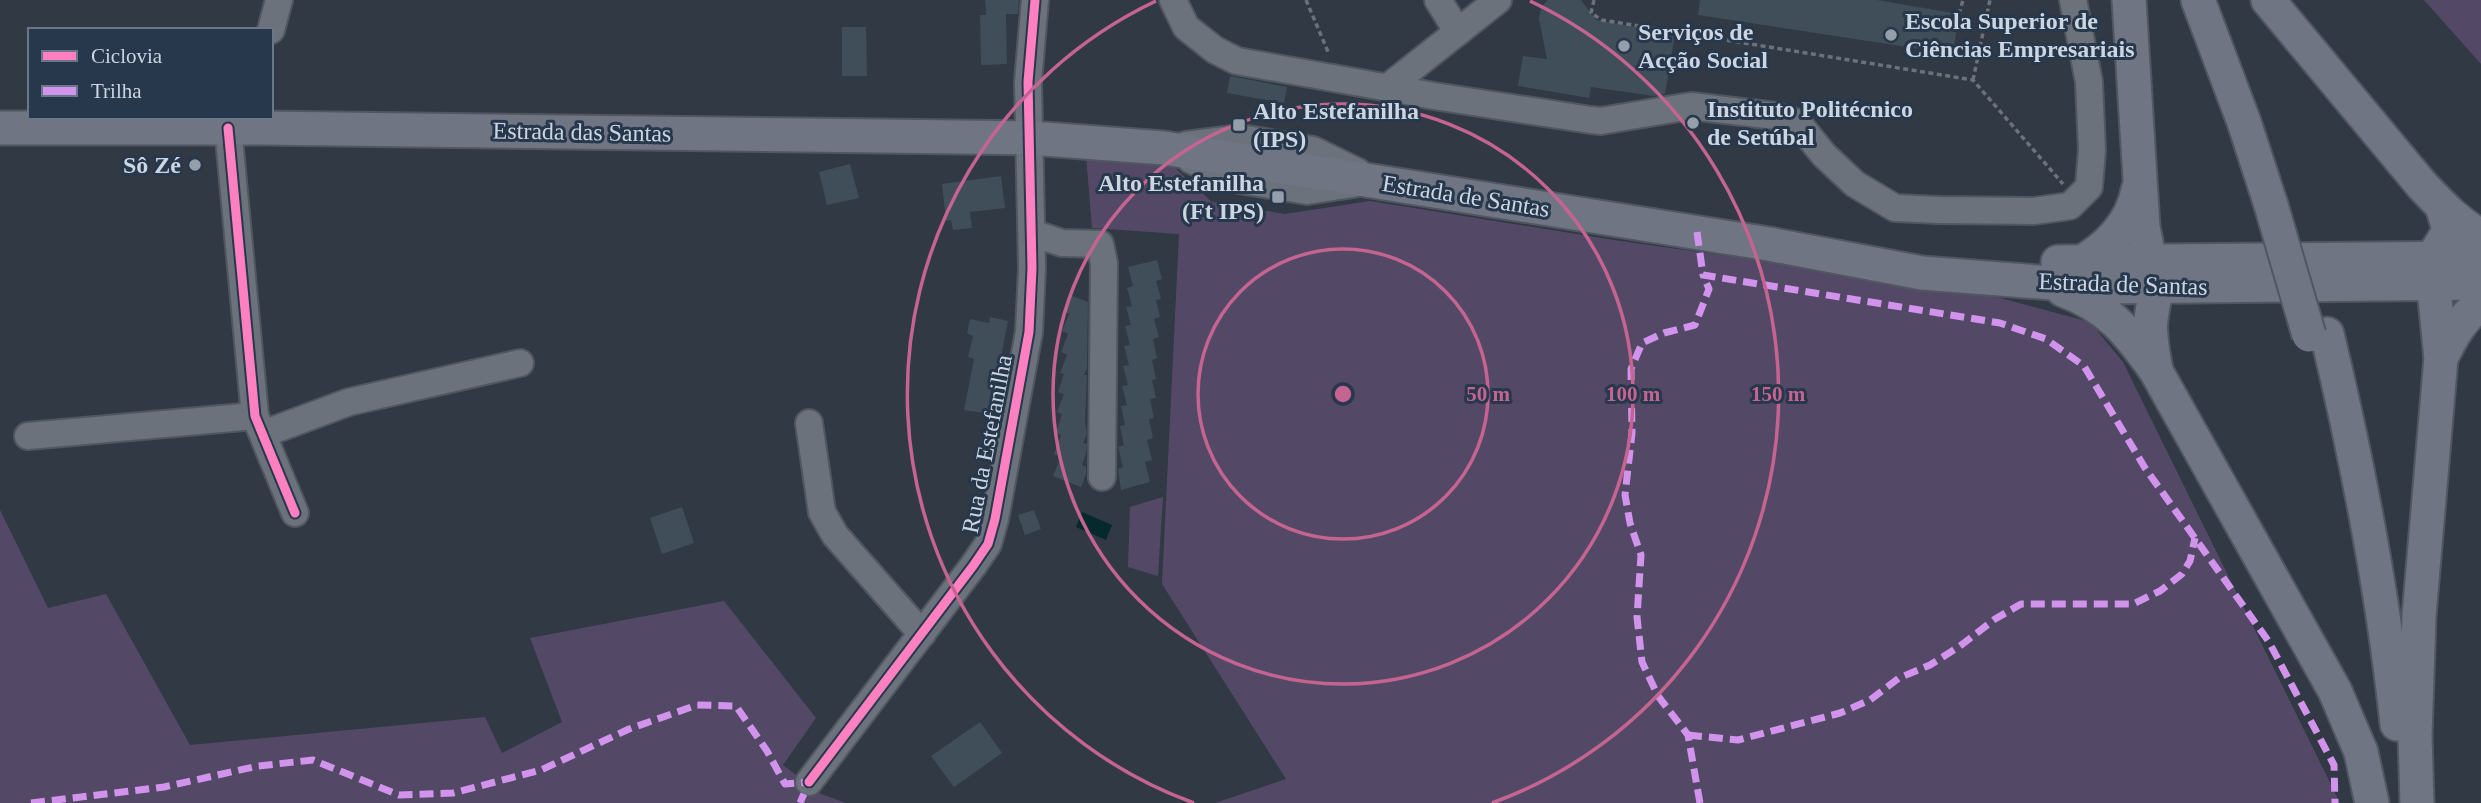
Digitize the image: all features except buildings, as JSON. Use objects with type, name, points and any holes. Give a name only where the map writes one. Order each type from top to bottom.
[{"type":"main road","points":[[2129,0],[2145,243],[2158,275],[2151,318],[2151,343],[2156,371]]},
{"type":"main road","points":[[2198,0],[2244,122],[2281,205]]},
{"type":"main road","points":[[2219,0],[2238,45],[2318,334],[2351,435],[2388,641],[2404,803]]},
{"type":"main road","points":[[2268,0],[2442,206],[2481,236]]},
{"type":"main road","name":"Estrada das Santas","points":[[0,128],[228,128],[262,123],[1030,138],[1164,148]]},
{"type":"main road","name":"Estrada de Santas","points":[[1164,148],[1769,244],[1922,273],[2045,283],[2158,275],[2432,272],[2481,283]]},
{"type":"main road","points":[[2078,264],[2102,249],[2121,228],[2136,198],[2140,173]]},
{"type":"main road","points":[[2417,803],[2415,736],[2418,616],[2441,358],[2432,272],[2447,235],[2448,226],[2442,206]]},
{"type":"main road","name":"Estrada de Santas","points":[[1769,244],[2078,264],[2158,275]]},
{"type":"main road","name":"Estrada de Santas","points":[[2432,272],[2481,258]]},
{"type":"main road","points":[[2045,283],[2086,298],[2111,316],[2130,335],[2156,371],[2335,691],[2361,752],[2372,803]]},
{"type":"main road","points":[[2441,358],[2454,331],[2467,314],[2481,303]]},
{"type":"main road","points":[[2318,334],[2371,645],[2387,803]]},
{"type":"street","points":[[272,28],[279,0]]},
{"type":"street","name":"Rua da Estefanilha","points":[[808,782],[988,544],[995,519],[1029,332],[1032,233],[1028,82],[1035,0]]},
{"type":"street","points":[[1173,0],[1186,27],[1215,50],[1237,61],[1387,88],[1601,121],[1652,110],[1691,106],[1776,116],[1798,123],[1824,155],[1855,184],[1895,208],[1938,211],[2034,211],[2070,206],[2089,187],[2092,150],[2089,82],[2073,0]]},
{"type":"street","points":[[1438,0],[1458,32]]},
{"type":"street","points":[[1387,88],[1497,0]]},
{"type":"street","points":[[228,128],[259,425],[295,513]]},
{"type":"street","points":[[1032,233],[1062,243],[1100,244],[1104,262],[1102,477]]},
{"type":"street","points":[[28,436],[259,425],[520,363]]},
{"type":"street","points":[[808,423],[822,512],[835,535],[922,634]]},
{"type":"path","points":[[1306,0],[1339,79]]},
{"type":"path","points":[[1594,0],[1591,13],[1602,20],[1973,80],[2076,200]]},
{"type":"path","points":[[1959,14],[1963,0]]},
{"type":"path","points":[[1973,80],[1990,0]]},
{"type":"shaded area","points":[[2424,0],[2481,0],[2481,64]]},
{"type":"shaded area","points":[[1086,155],[1174,167],[1212,202],[1285,214],[1370,201],[1614,240],[1974,291],[2090,322],[2123,362],[2340,803],[1215,803],[1286,779],[1162,584],[1179,234],[1092,228]]},
{"type":"shaded area","points":[[1163,497],[1158,576],[1128,567],[1130,507]]},
{"type":"shaded area","points":[[0,510],[48,608],[106,594],[190,745],[485,717],[502,753],[562,722],[530,638],[724,601],[816,718],[783,765],[821,794],[846,803],[0,803]]},
{"type":"shaded area","points":[[1082,512],[1112,525],[1106,540],[1076,527]]},
{"type":"marked path","points":[[1697,232],[1703,275],[2000,323],[2046,339],[2084,366],[2145,468],[2269,642],[2334,765],[2335,803]]},
{"type":"marked path","points":[[1700,803],[1688,735],[1658,696],[1642,662],[1637,617],[1641,555],[1630,523],[1625,495],[1632,433],[1631,369],[1642,343],[1664,333],[1695,325],[1709,289],[1703,275]]},
{"type":"marked path","points":[[1688,735],[1738,740],[1840,713],[1870,700],[1899,678],[1930,665],[2021,604],[2133,604],[2160,591],[2182,574],[2190,561],[2195,538]]},
{"type":"marked path","points":[[31,803],[164,787],[258,766],[313,760],[399,795],[453,793],[541,770],[629,729],[697,705],[736,706],[767,751],[785,784],[809,782],[800,803]]},
{"type":"cycle path","points":[[809,782],[988,544],[995,519],[1029,332],[1032,268],[1028,82],[1035,0]]},
{"type":"cycle path","points":[[228,128],[255,416],[295,513]]},
{"type":"place","name":"Escola Superior de Ciências Empresariais","points":[[1891,35]]},
{"type":"place","name":"Serviços de Acção Social","points":[[1624,46]]},
{"type":"place","name":"Instituto Politécnico de Setúbal","points":[[1693,123]]},
{"type":"place","name":"Alto Estefanilha (IPS)","points":[[1239,125]]},
{"type":"place","name":"Sô Zé","points":[[195,165]]},
{"type":"place","name":"Alto Estefanilha (Ft IPS)","points":[[1278,197]]}]
